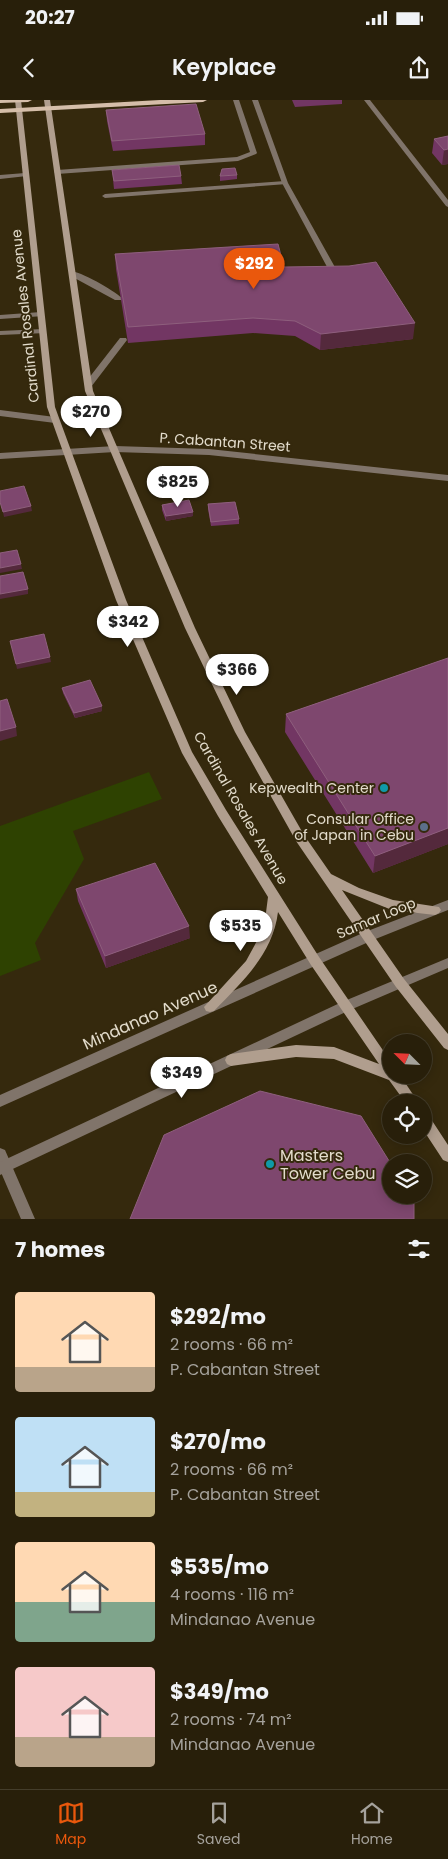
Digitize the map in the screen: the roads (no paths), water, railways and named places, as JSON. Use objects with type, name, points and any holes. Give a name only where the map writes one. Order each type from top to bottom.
[{"type":"main road","name":"Cardinal Rosales Avenue","points":[[18,100],[51,407],[121,600],[187,753],[274,897],[382,1059]]},
{"type":"main road","points":[[0,101],[28,100]]},
{"type":"main road","points":[[0,111],[19,110],[48,104],[203,100]]},
{"type":"main road","points":[[48,104],[89,391],[190,628],[240,732],[300,838],[400,983],[448,1044]]},
{"type":"main road","points":[[327,876],[355,891],[392,904],[436,910]]},
{"type":"main road","points":[[210,1008],[250,965],[270,928],[274,897]]},
{"type":"main road","points":[[231,1060],[296,1051],[334,1053],[382,1070]]},
{"type":"main road","points":[[432,1132],[448,1156]]},
{"type":"street","points":[[57,172],[238,159],[254,153],[236,100]]},
{"type":"street","points":[[255,100],[285,183],[337,279]]},
{"type":"street","points":[[367,100],[448,205]]},
{"type":"street","points":[[0,177],[25,175]]},
{"type":"street","points":[[105,196],[285,183]]},
{"type":"street","points":[[72,273],[118,298]]},
{"type":"street","points":[[0,317],[41,314]]},
{"type":"street","points":[[0,333],[42,331]]},
{"type":"street","points":[[88,385],[123,340]]},
{"type":"street","points":[[0,414],[55,420]]},
{"type":"street","name":"P. Cabantan Street","points":[[0,456],[115,449],[209,452],[448,478]]},
{"type":"street","name":"Samar Loop","points":[[315,961],[369,936],[448,905]]},
{"type":"street","name":"Mindanao Avenue","points":[[0,1101],[315,961]]},
{"type":"street","points":[[28,1219],[2,1163],[346,1006],[448,963]]},
{"type":"place","name":"Kepwealth Center","points":[[384,788]]},
{"type":"place","name":"Consular Office of Japan in Cebu","points":[[424,827]]},
{"type":"place","name":"Masters Tower Cebu","points":[[270,1164]]}]
